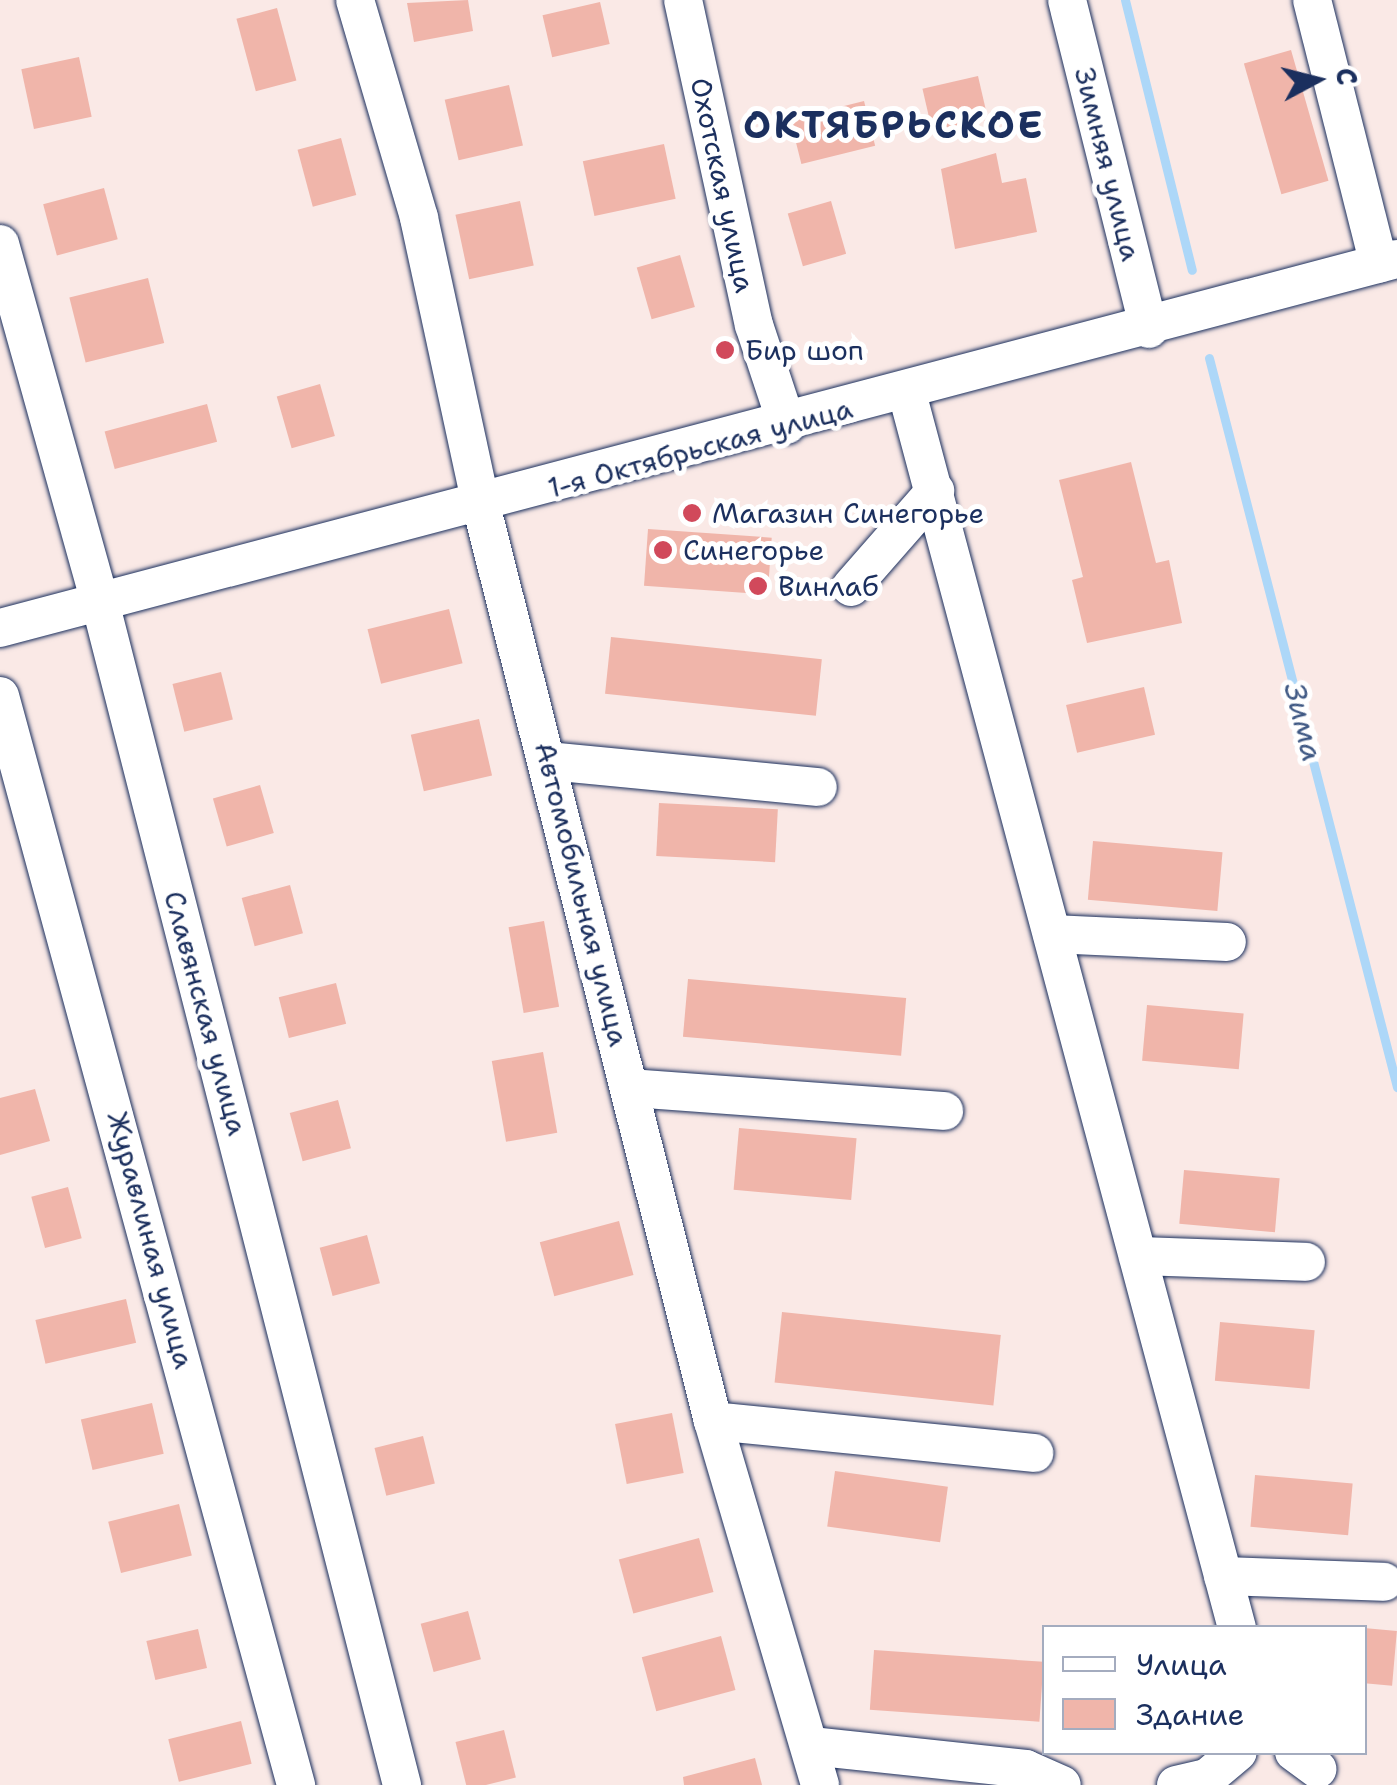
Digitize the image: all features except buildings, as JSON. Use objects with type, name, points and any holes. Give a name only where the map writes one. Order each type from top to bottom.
[{"type":"street","name":"Автомобильная улица","points":[[354,0],[418,218],[481,505],[713,1421],[820,1785]]},
{"type":"street","name":"Охотская улица","points":[[683,0],[754,325],[787,425]]},
{"type":"street","name":"Зимняя улица","points":[[1067,0],[1149,329]]},
{"type":"street","points":[[1312,0],[1381,208],[1388,262]]},
{"type":"street","name":"Славянская улица","points":[[0,244],[100,602],[402,1785]]},
{"type":"street","name":"1-я Октябрьская улица","points":[[0,628],[787,425],[1388,262]]},
{"type":"street","points":[[907,393],[1236,1625]]},
{"type":"street","points":[[851,587],[934,491]]},
{"type":"street","name":"Журавлиная улица","points":[[0,696],[296,1785]]},
{"type":"street","points":[[548,761],[818,788]]},
{"type":"street","points":[[1052,934],[1228,942]]},
{"type":"street","points":[[631,1088],[944,1111]]},
{"type":"street","points":[[1138,1256],[1306,1262]]},
{"type":"street","points":[[713,1421],[1034,1453]]},
{"type":"street","points":[[1223,1576],[1384,1582]]},
{"type":"street","points":[[811,1746],[1026,1769],[1062,1785]]},
{"type":"street","points":[[1176,1785],[1207,1778],[1234,1755]]},
{"type":"waterway","name":"Зима","points":[[1125,0],[1192,270]]},
{"type":"waterway","name":"Зима","points":[[1209,358],[1397,1087]]},
{"type":"place","name":"Бир шоп","points":[[725,350]]},
{"type":"place","name":"Магазин Синегорье","points":[[692,513]]},
{"type":"place","name":"Синегорье","points":[[663,550]]},
{"type":"place","name":"Винлаб","points":[[758,586]]},
{"type":"district","name":"ОКТЯБРЬСКОЕ","points":[[894,125]]}]
